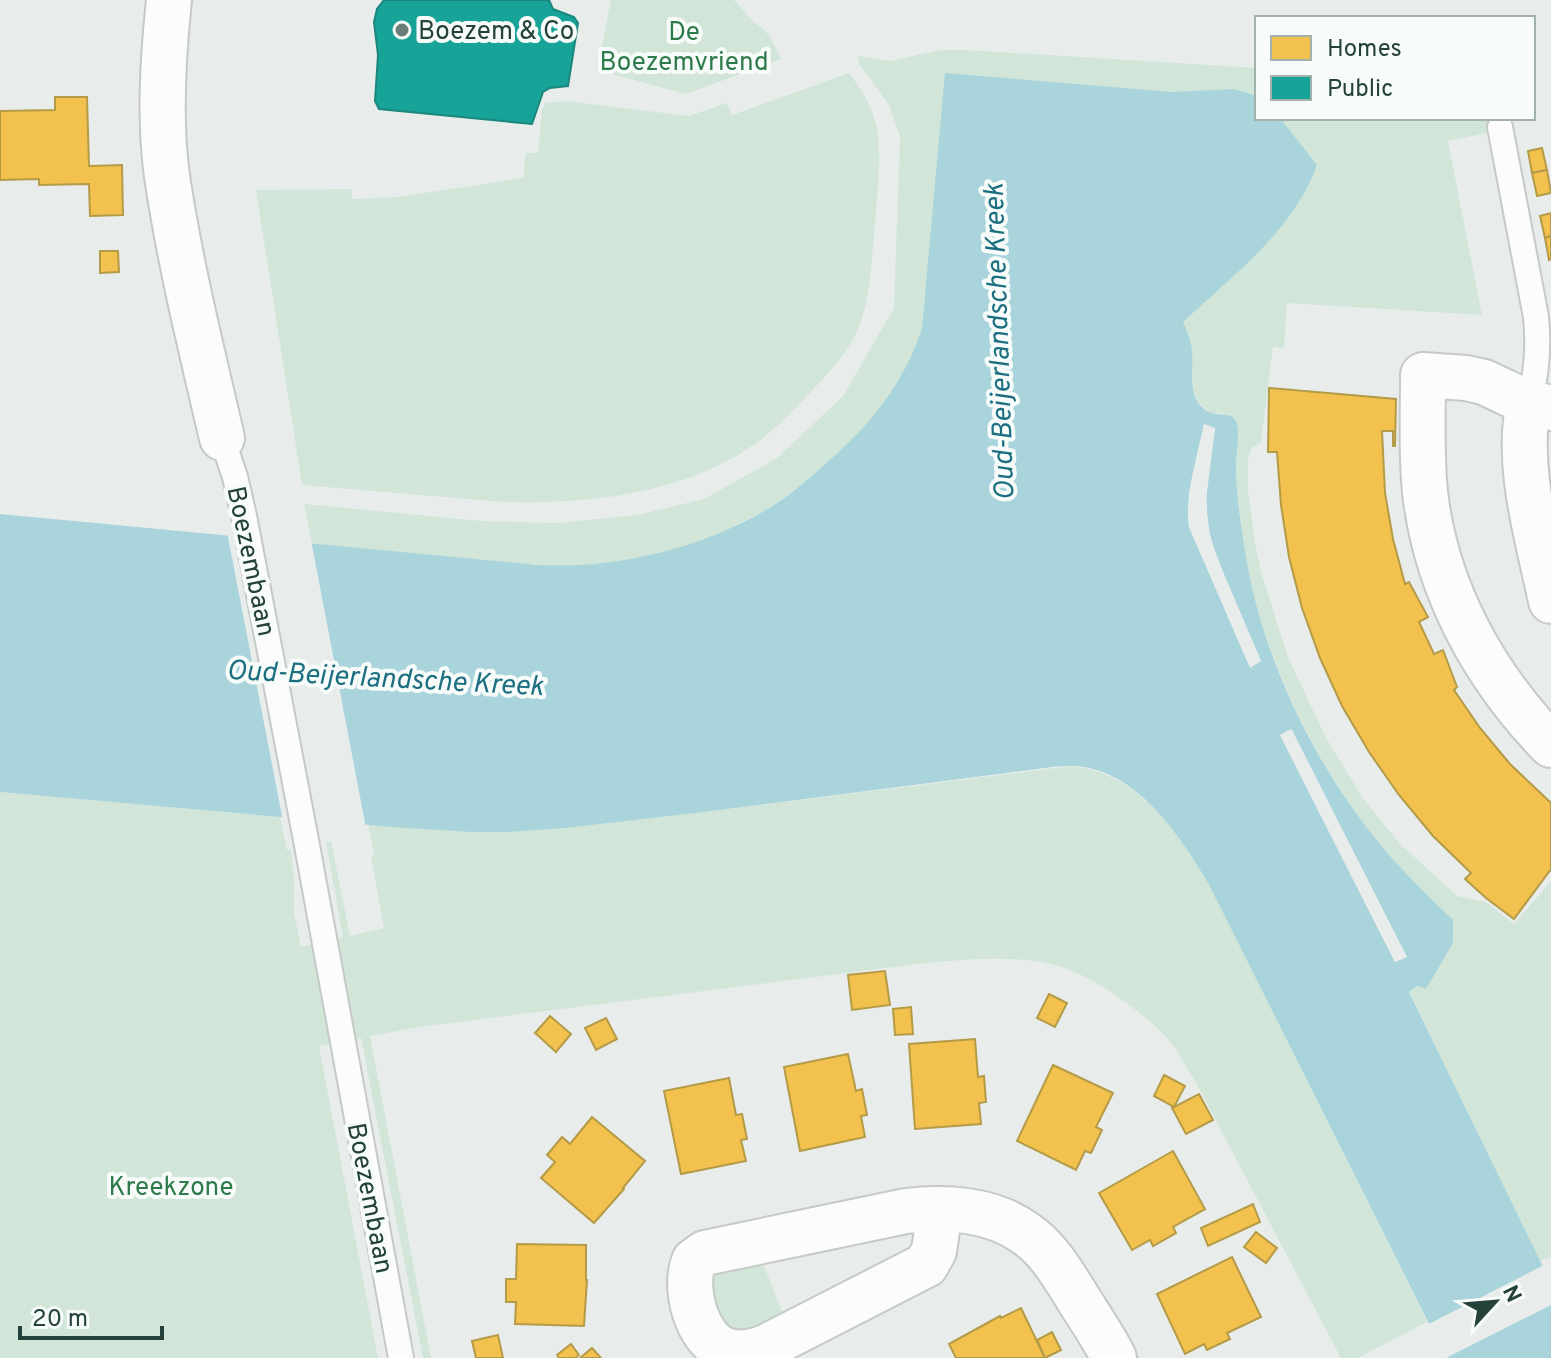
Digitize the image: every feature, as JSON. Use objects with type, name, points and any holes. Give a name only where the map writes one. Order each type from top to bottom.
[{"type":"street","name":"Boezembaan","points":[[169,0],[164,101],[167,174],[189,293],[222,438]]},
{"type":"street","points":[[1551,601],[1526,474],[1525,433],[1540,405],[1484,382],[1423,375],[1423,470],[1428,508],[1436,546],[1456,607],[1483,660],[1513,703],[1551,745]]},
{"type":"street","points":[[940,1209],[934,1251],[926,1265],[768,1346],[750,1353],[722,1349],[698,1321],[689,1280],[694,1261],[699,1256],[906,1211],[940,1209],[998,1219],[1026,1233],[1066,1278],[1114,1358]]},
{"type":"lane","points":[[1500,127],[1537,333],[1534,383],[1540,405]]},
{"type":"lane","name":"Boezembaan","points":[[222,438],[244,516],[401,1358]]},
{"type":"green space","name":"De Boezemvriend","points":[[611,0],[734,0],[770,36],[781,59],[686,94],[597,70]]},
{"type":"green space","points":[[940,50],[967,50],[1255,68],[1255,120],[1488,120],[1491,132],[1448,141],[1482,315],[1287,303],[1284,348],[1273,347],[1261,443],[1251,448],[1248,460],[1248,490],[1261,572],[1288,657],[1326,738],[1362,797],[1399,843],[1457,896],[1486,902],[1514,924],[1551,881],[1551,1257],[1540,1261],[1409,991],[1417,986],[1426,989],[1453,943],[1453,920],[1401,868],[1360,819],[1337,785],[1297,712],[1265,634],[1254,595],[1237,488],[1237,423],[1222,413],[1210,413],[1198,402],[1191,385],[1192,366],[925,292],[922,328],[916,348],[898,384],[873,418],[845,447],[785,497],[758,515],[712,536],[663,553],[590,565],[542,565],[312,544],[304,504],[482,521],[558,523],[637,515],[704,499],[777,458],[843,396],[894,308],[900,136],[889,105],[859,64],[858,56],[890,61]]},
{"type":"green space","points":[[849,73],[869,104],[879,148],[873,250],[865,308],[857,332],[835,365],[773,430],[749,448],[692,477],[599,498],[503,502],[302,485],[256,190],[351,189],[352,199],[397,197],[523,178],[526,153],[538,153],[545,103],[566,101],[689,116],[727,103],[732,115]]},
{"type":"green space","name":"Kreekzone","points":[[1071,766],[1095,771],[1135,792],[1153,807],[1196,863],[1427,1322],[1358,1358],[1341,1358],[1194,1079],[1167,1038],[1120,999],[1079,974],[1030,960],[988,959],[909,965],[370,1036],[431,1358],[423,1358],[361,1038],[319,1046],[378,1358],[0,1358],[0,792],[280,817],[287,850],[291,850],[294,913],[301,947],[343,937],[326,842],[331,842],[350,936],[384,928],[368,824],[471,832],[539,830]]},
{"type":"green space","points":[[760,1256],[786,1321],[757,1335],[722,1333],[706,1273]]},
{"type":"water","name":"Oud-Beijerlandsche Kreek","points":[[945,73],[1172,92],[1234,89],[1255,95],[1255,120],[1282,120],[1317,165],[1307,189],[1260,251],[1183,322],[1192,348],[1192,384],[1200,405],[1207,411],[1232,416],[1237,423],[1238,500],[1246,556],[1265,635],[1296,712],[1360,819],[1401,868],[1453,920],[1453,943],[1426,989],[1417,986],[1409,992],[1551,1283],[1551,1358],[1446,1358],[1208,883],[1159,814],[1144,798],[1109,775],[1084,767],[1052,767],[704,812],[509,832],[392,827],[0,792],[0,514],[539,565],[587,565],[642,557],[712,536],[756,515],[795,490],[870,420],[895,386],[922,328]],"holes":[[[1204,424],[1215,429],[1207,515],[1215,551],[1229,589],[1261,661],[1250,667],[1189,527],[1190,488]],[[1292,730],[1406,956],[1395,962],[1280,735]]]},
{"type":"pier","points":[[1204,424],[1215,428],[1206,500],[1209,531],[1261,661],[1250,668],[1189,527],[1189,492]],"holes":[[[1207,429],[1211,431],[1202,499],[1205,532],[1256,660],[1252,662],[1193,527],[1193,492]]]},
{"type":"pier","points":[[227,532],[311,540],[366,828],[283,821]]},
{"type":"pier","points":[[1291,729],[1407,957],[1395,962],[1280,735]],"holes":[[[1290,735],[1401,955],[1396,957],[1285,737]]]},
{"type":"pier","points":[[1546,1264],[1551,1274],[1551,1305],[1442,1358],[1425,1326]]},
{"type":"building: Homes","points":[[55,97],[87,97],[89,166],[122,165],[123,215],[90,216],[89,184],[39,185],[39,179],[0,180],[0,111],[55,110]]},
{"type":"building: Homes","points":[[1542,148],[1547,170],[1532,173],[1528,151]]},
{"type":"building: Homes","points":[[1547,170],[1551,193],[1537,196],[1532,173]]},
{"type":"building: Homes","points":[[1551,213],[1551,236],[1545,238],[1540,216]]},
{"type":"building: Homes","points":[[1551,236],[1551,259],[1549,260],[1545,238]]},
{"type":"building: Homes","points":[[100,251],[118,251],[119,272],[100,273]]},
{"type":"building: Homes","points":[[1269,388],[1396,399],[1395,446],[1393,431],[1382,431],[1385,493],[1405,584],[1409,582],[1428,617],[1419,622],[1434,654],[1443,650],[1457,687],[1454,690],[1480,728],[1510,764],[1551,803],[1551,869],[1514,919],[1465,879],[1471,873],[1433,836],[1399,795],[1342,706],[1302,608],[1289,557],[1277,452],[1268,452]]},
{"type":"building: Homes","points":[[885,971],[890,1005],[852,1010],[848,975]]},
{"type":"building: Homes","points":[[1049,994],[1067,1003],[1055,1027],[1037,1018]]},
{"type":"building: Homes","points":[[911,1007],[913,1034],[895,1035],[893,1009]]},
{"type":"building: Homes","points":[[550,1016],[571,1034],[556,1052],[535,1033]]},
{"type":"building: Homes","points":[[606,1018],[617,1039],[596,1050],[585,1028]]},
{"type":"building: Homes","points":[[975,1039],[978,1077],[984,1076],[986,1102],[979,1103],[981,1124],[915,1129],[909,1044]]},
{"type":"building: Homes","points":[[848,1054],[856,1091],[862,1089],[867,1115],[861,1116],[865,1137],[800,1151],[784,1067]]},
{"type":"building: Homes","points":[[1053,1065],[1113,1093],[1096,1127],[1102,1130],[1091,1153],[1085,1151],[1076,1170],[1017,1141]]},
{"type":"building: Homes","points":[[1164,1075],[1185,1086],[1174,1107],[1154,1096]]},
{"type":"building: Homes","points":[[729,1078],[736,1115],[742,1114],[747,1139],[741,1140],[746,1161],[681,1174],[664,1091]]},
{"type":"building: Homes","points":[[1199,1094],[1213,1120],[1186,1134],[1172,1108]]},
{"type":"building: Homes","points":[[592,1117],[645,1161],[594,1223],[541,1178],[555,1162],[547,1155],[562,1137],[570,1144]]},
{"type":"building: Homes","points":[[1173,1151],[1205,1209],[1173,1227],[1176,1233],[1153,1246],[1150,1240],[1132,1250],[1099,1193]]},
{"type":"building: Homes","points":[[1253,1204],[1260,1222],[1208,1246],[1201,1228]]},
{"type":"building: Homes","points":[[1256,1232],[1277,1248],[1266,1263],[1244,1247]]},
{"type":"building: Homes","points":[[517,1244],[586,1245],[584,1326],[515,1324],[516,1302],[506,1302],[506,1279],[516,1279]]},
{"type":"building: Homes","points":[[1232,1257],[1261,1317],[1227,1333],[1230,1339],[1207,1350],[1204,1344],[1185,1354],[1157,1294]]},
{"type":"building: Homes","points":[[1021,1308],[1045,1358],[956,1358],[949,1344]]},
{"type":"building: Homes","points":[[1052,1332],[1061,1350],[1045,1358],[1037,1340]]},
{"type":"building: Homes","points":[[498,1335],[503,1358],[476,1358],[472,1341]]},
{"type":"building: Homes","points":[[571,1344],[579,1355],[559,1358],[557,1355]]},
{"type":"building: Homes","points":[[592,1348],[601,1358],[580,1358]]},
{"type":"building: Public","points":[[384,0],[549,0],[553,9],[574,17],[578,23],[568,86],[543,92],[532,124],[379,109],[375,101],[378,55],[374,22],[377,9]]},
{"type":"place","name":"Boezem & Co","points":[[402,30]]}]
